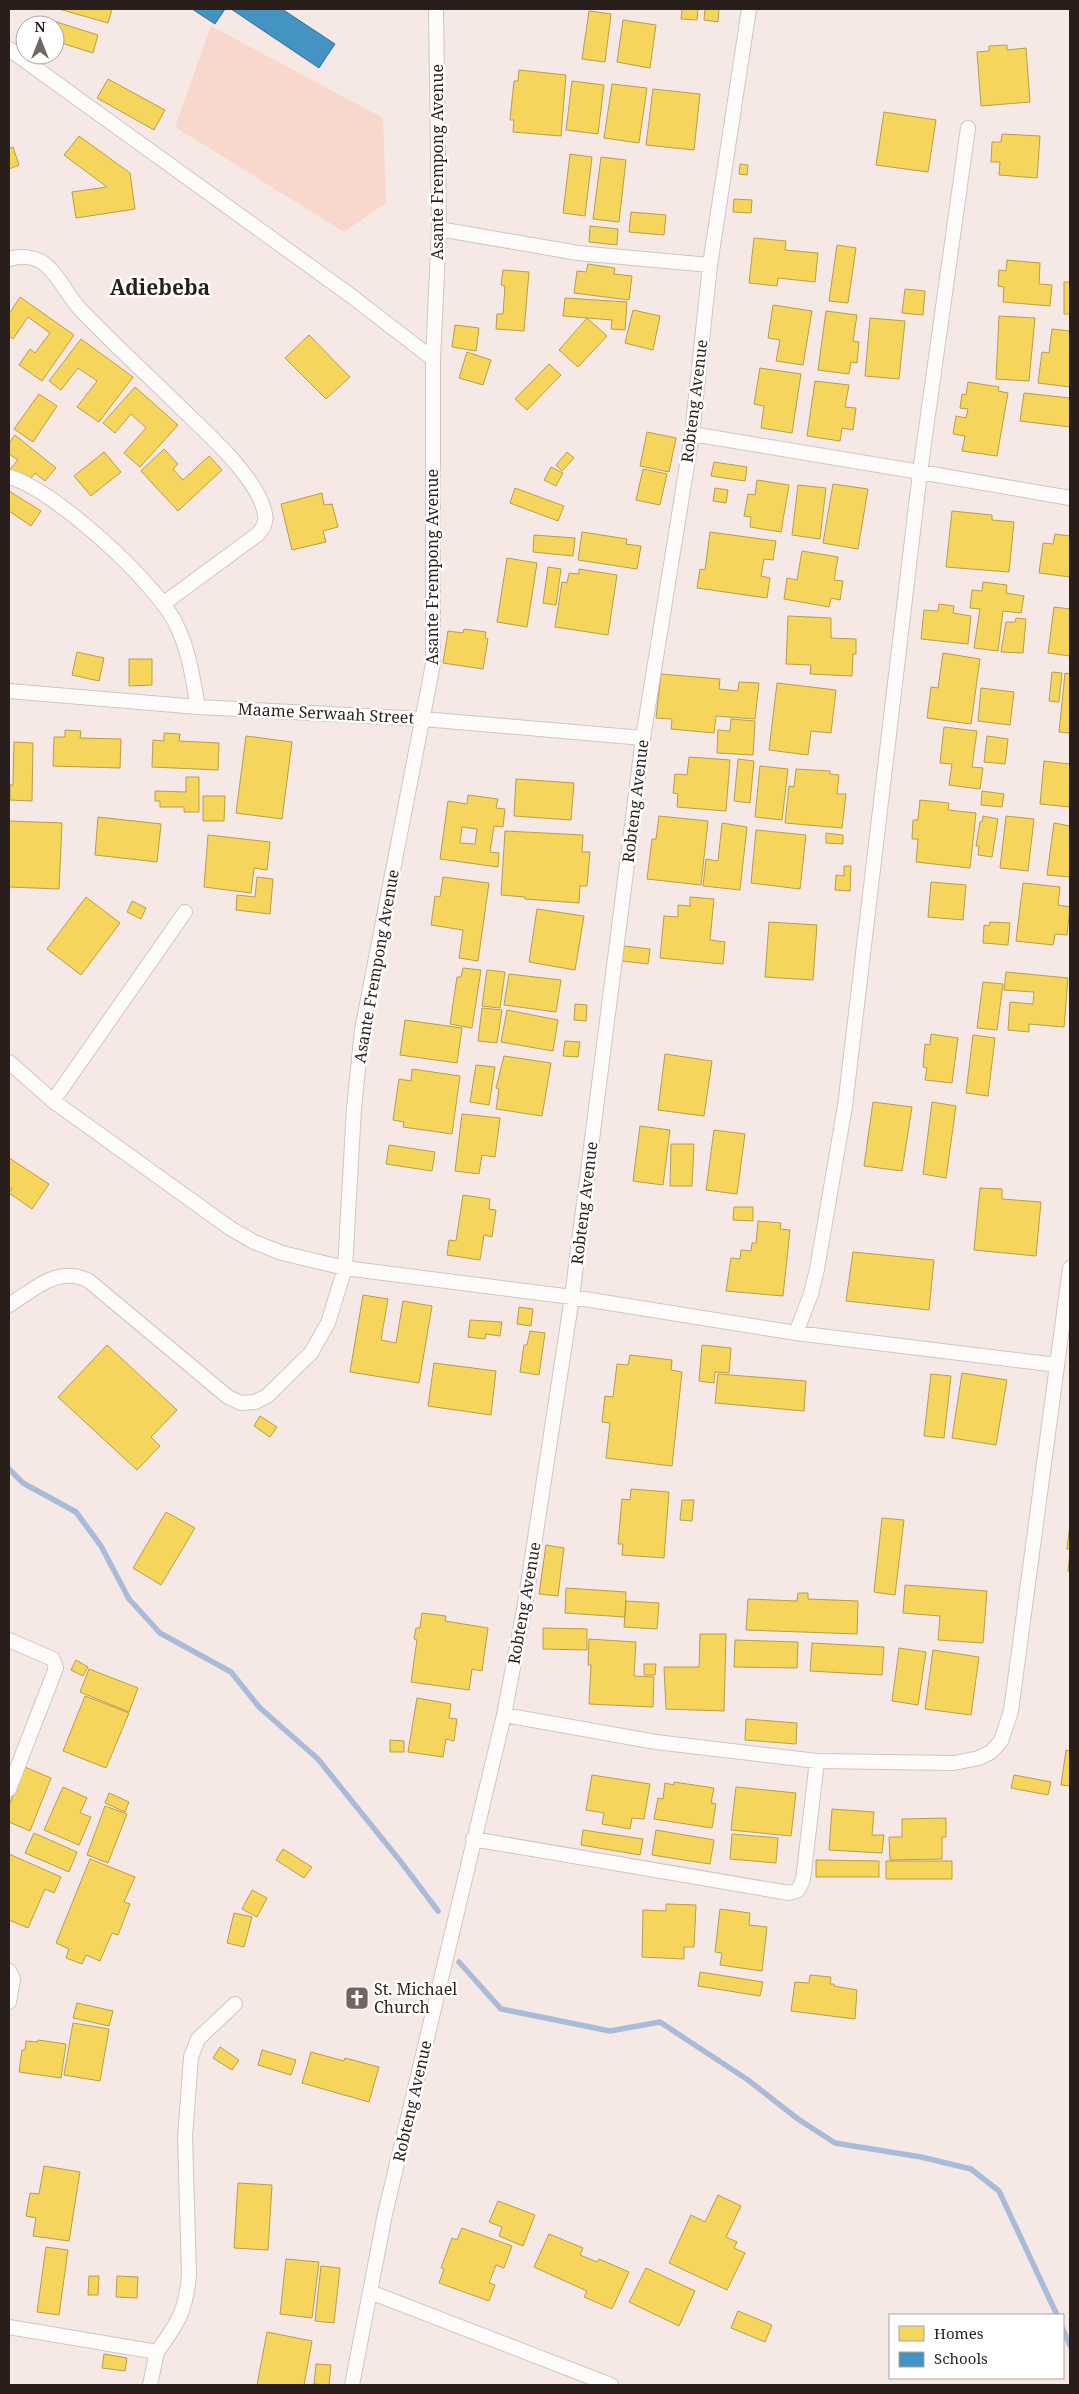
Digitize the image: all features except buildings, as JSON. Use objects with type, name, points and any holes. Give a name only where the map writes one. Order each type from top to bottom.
[{"type":"street","name":"Asante Frempong Avenue","points":[[9,1305],[52,1278],[64,1274],[78,1275],[90,1281],[228,1398],[241,1403],[255,1402],[267,1396],[311,1353],[321,1339],[328,1323],[345,1268],[354,1108],[362,1030],[431,679],[434,649],[433,359],[439,229],[436,9]]},
{"type":"street","name":"Robteng Avenue","points":[[352,2385],[385,2214],[473,1838],[504,1715],[525,1604],[572,1297],[643,738],[692,434],[710,265],[749,9]]},
{"type":"street","points":[[9,49],[350,295],[433,359]]},
{"type":"street","points":[[796,1332],[811,1294],[818,1269],[845,1106],[920,472],[968,128]]},
{"type":"street","points":[[439,229],[578,252],[710,265]]},
{"type":"street","points":[[9,258],[17,256],[32,258],[42,262],[53,272],[80,308],[228,453],[261,503],[266,515],[264,527],[258,534],[163,604]]},
{"type":"street","points":[[692,434],[1070,498]]},
{"type":"street","points":[[9,477],[33,486],[95,534],[155,592],[176,624],[188,652],[198,707]]},
{"type":"street","name":"Maame Serwaah Street","points":[[9,690],[198,707],[422,718],[643,738]]},
{"type":"street","points":[[53,1101],[185,912]]},
{"type":"street","points":[[9,1062],[53,1101],[230,1228],[246,1238],[282,1253],[345,1268],[572,1297],[796,1332],[1057,1364]]},
{"type":"street","points":[[504,1715],[656,1742],[817,1761],[954,1762],[979,1758],[991,1752],[1001,1741],[1011,1711],[1070,1268]]},
{"type":"street","points":[[9,1640],[53,1659],[56,1668],[14,1764],[9,1789]]},
{"type":"street","points":[[473,1838],[789,1893],[798,1890],[803,1880],[817,1761]]},
{"type":"street","points":[[9,2002],[11,1975]]},
{"type":"street","points":[[150,2385],[157,2352],[180,2320],[187,2297],[189,2274],[185,2137],[191,2057],[198,2039],[235,2004]]},
{"type":"street","points":[[370,2292],[611,2385]]},
{"type":"street","points":[[9,2327],[157,2352]]},
{"type":"shaded area","points":[[211,26],[383,118],[386,203],[344,232],[175,127]]},
{"type":"waterway","points":[[9,1469],[23,1483],[76,1512],[101,1546],[129,1599],[160,1633],[231,1672],[260,1708],[318,1759],[438,1911]]},
{"type":"waterway","points":[[459,1962],[501,2009],[610,2031],[660,2022],[748,2080],[798,2119],[835,2143],[921,2157],[971,2169],[999,2191],[1057,2314]]},
{"type":"waterway","points":[[1064,2331],[1070,2346]]},
{"type":"place","name":"St. Michael Church","points":[[357,1998]]},
{"type":"district","name":"Adiebeba","points":[[160,287]]}]
